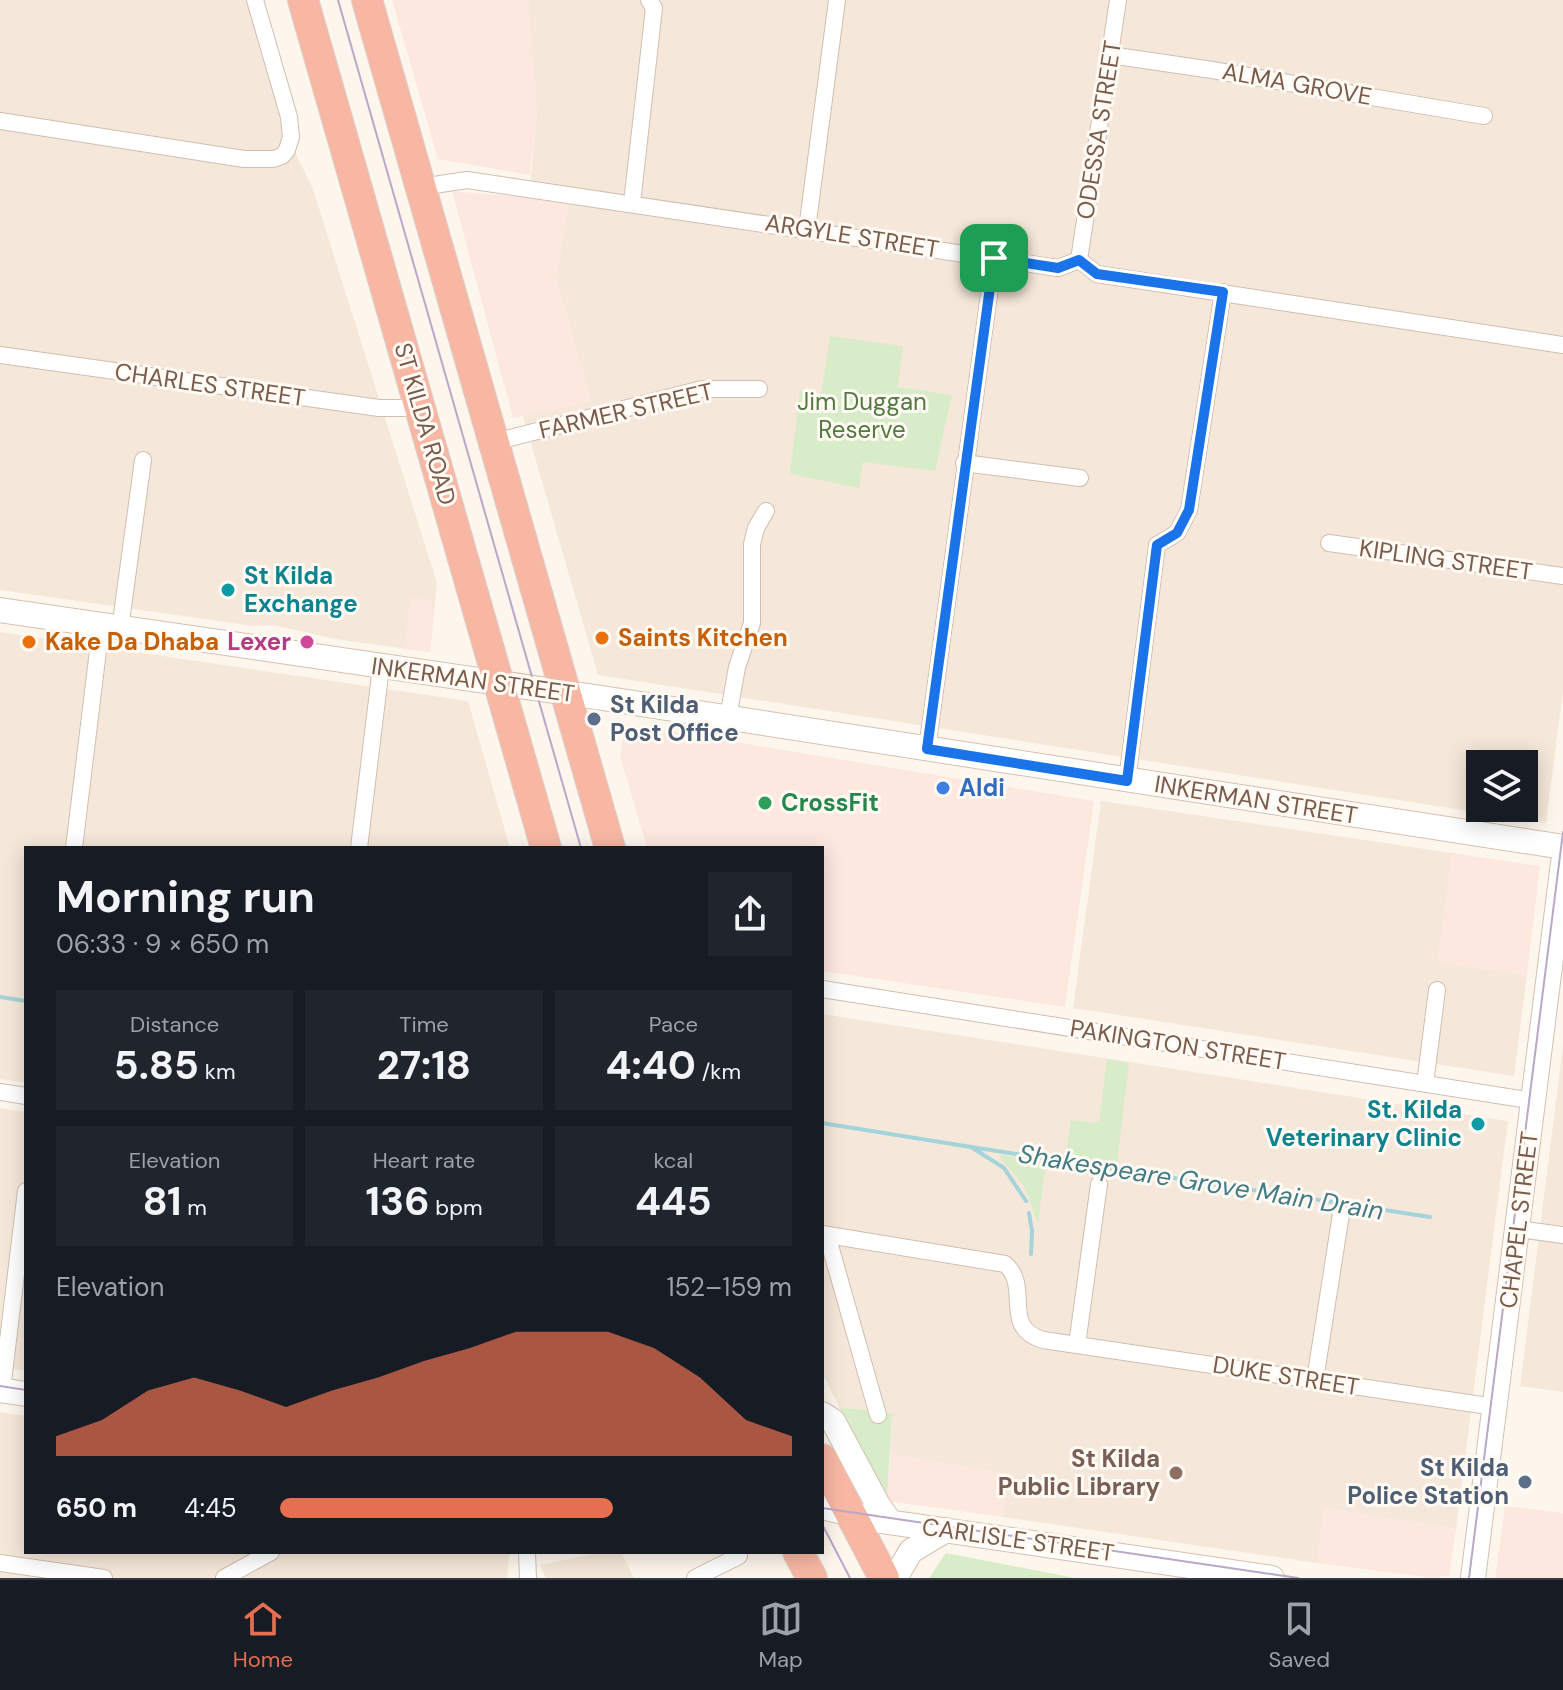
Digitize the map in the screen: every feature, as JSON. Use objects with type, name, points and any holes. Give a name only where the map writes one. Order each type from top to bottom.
[{"type":"highway","name":"ST KILDA ROAD","points":[[303,0],[545,846]]},
{"type":"highway","points":[[367,0],[609,846]]},
{"type":"highway","points":[[824,1465],[841,1513],[884,1578]]},
{"type":"highway","points":[[799,1554],[812,1578]]},
{"type":"street","points":[[0,121],[244,159],[282,156],[291,143],[289,117],[255,0]]},
{"type":"street","points":[[632,203],[654,8],[649,0]]},
{"type":"street","points":[[807,229],[837,0]]},
{"type":"street","name":"ODESSA STREET","points":[[1079,260],[1118,0]]},
{"type":"street","name":"ALMA GROVE","points":[[1110,55],[1484,116]]},
{"type":"street","name":"ARGYLE STREET","points":[[421,187],[467,180],[1058,268],[1079,260]]},
{"type":"street","points":[[927,749],[994,258]]},
{"type":"street","points":[[1079,260],[1097,274],[1563,345]]},
{"type":"street","points":[[1127,781],[1157,545],[1177,533],[1189,510],[1223,292]]},
{"type":"street","name":"CHARLES STREET","points":[[0,355],[340,403],[391,409],[420,405]]},
{"type":"street","name":"FARMER STREET","points":[[494,442],[702,389],[759,389]]},
{"type":"street","points":[[74,846],[92,700],[110,628],[143,460]]},
{"type":"street","points":[[964,463],[1080,478]]},
{"type":"street","points":[[728,718],[737,667],[752,623],[752,544],[756,528],[766,511]]},
{"type":"street","name":"KIPLING STREET","points":[[1329,543],[1563,576]]},
{"type":"street","name":"INKERMAN STREET","points":[[0,610],[566,693],[1563,847]]},
{"type":"street","points":[[359,846],[381,667]]},
{"type":"street","name":"CHAPEL STREET","points":[[1473,1578],[1563,863]]},
{"type":"street","name":"PAKINGTON STREET","points":[[824,989],[1534,1101]]},
{"type":"street","points":[[1425,1084],[1437,990]]},
{"type":"street","points":[[0,1092],[24,1096]]},
{"type":"street","points":[[1077,1345],[1099,1184]]},
{"type":"street","points":[[1315,1380],[1341,1214]]},
{"type":"street","points":[[9,1391],[24,1215]]},
{"type":"street","points":[[1518,1229],[1563,1235]]},
{"type":"street","points":[[825,1235],[878,1415]]},
{"type":"street","name":"DUKE STREET","points":[[825,1235],[1005,1264],[1011,1269],[1016,1284],[1022,1328],[1034,1337],[1495,1407]]},
{"type":"street","points":[[824,1415],[833,1421],[890,1522]]},
{"type":"street","name":"CARLISLE STREET","points":[[841,1513],[1272,1578]]},
{"type":"street","points":[[895,1578],[911,1551],[946,1530]]},
{"type":"street","points":[[224,1578],[267,1554]]},
{"type":"street","points":[[527,1554],[528,1578]]},
{"type":"street","points":[[695,1578],[739,1556]]},
{"type":"street","points":[[0,1563],[104,1578]]},
{"type":"shaded area","points":[[0,0],[250,0],[282,126],[313,189],[437,583],[430,652],[341,640],[272,625],[253,626],[0,590]]},
{"type":"shaded area","points":[[392,0],[528,0],[537,112],[530,175],[438,159]]},
{"type":"shaded area","points":[[528,0],[1563,0],[1563,690],[1546,823],[1538,822],[1538,750],[1466,750],[1466,811],[598,675],[523,416],[591,401],[556,278],[569,202],[529,198],[537,112]]},
{"type":"shaded area","points":[[452,191],[569,201],[556,278],[591,401],[513,418]]},
{"type":"shaded area","points":[[410,598],[430,599],[434,615],[430,652],[404,648]]},
{"type":"shaded area","points":[[0,632],[468,701],[509,846],[24,846],[24,1083],[0,1079]]},
{"type":"shaded area","points":[[625,724],[1094,801],[1065,1007],[824,971],[824,846],[646,846],[620,756]]},
{"type":"shaded area","points":[[1101,801],[1452,853],[1438,962],[1527,975],[1514,1076],[1073,1008]]},
{"type":"shaded area","points":[[1452,853],[1540,866],[1527,975],[1437,962]]},
{"type":"shaded area","points":[[824,1014],[1508,1121],[1456,1529],[1324,1508],[1317,1563],[1003,1517],[1008,1474],[890,1454],[892,1413],[839,1407],[824,1376]]},
{"type":"shaded area","points":[[1563,1046],[1563,1392],[1520,1386]]},
{"type":"shaded area","points":[[0,1108],[24,1112],[24,1371],[0,1367]]},
{"type":"shaded area","points":[[0,1412],[24,1416],[24,1554],[510,1554],[507,1578],[0,1578]]},
{"type":"shaded area","points":[[890,1454],[1008,1474],[1003,1517],[887,1501]]},
{"type":"shaded area","points":[[1505,1506],[1563,1513],[1563,1578],[1495,1578]]},
{"type":"shaded area","points":[[1324,1508],[1456,1529],[1449,1576],[1431,1578],[1317,1563]]},
{"type":"shaded area","points":[[593,1554],[622,1554],[634,1578],[546,1578],[540,1565]]},
{"type":"green space","name":"Jim Duggan Reserve","points":[[830,336],[903,346],[898,387],[952,395],[935,471],[863,462],[859,488],[790,474],[800,390],[821,396]]},
{"type":"green space","points":[[1107,1059],[1129,1063],[1117,1164],[1066,1155],[1071,1120],[1099,1123]]},
{"type":"green space","points":[[1001,1155],[1046,1161],[1038,1224],[1024,1186],[1000,1158]]},
{"type":"green space","points":[[839,1407],[892,1413],[887,1501]]},
{"type":"green space","points":[[946,1553],[1075,1578],[929,1578]]},
{"type":"waterway","name":"Shakespeare Grove Main Drain","points":[[0,997],[24,1001]]},
{"type":"waterway","name":"Shakespeare Grove Main Drain","points":[[824,1123],[971,1147],[1004,1168],[1026,1201]]},
{"type":"waterway","name":"Shakespeare Grove Main Drain","points":[[971,1147],[1430,1217]]},
{"type":"waterway","points":[[1029,1213],[1031,1254]]},
{"type":"tram line","points":[[338,0],[580,846]]},
{"type":"tram line","points":[[1469,1578],[1563,832]]},
{"type":"tram line","points":[[0,1386],[24,1390]]},
{"type":"tram line","points":[[824,1508],[1298,1578]]},
{"type":"tram line","points":[[824,1528],[850,1578]]},
{"type":"place","name":"St Kilda Exchange","points":[[228,590]]},
{"type":"place","name":"Saints Kitchen","points":[[602,638]]},
{"type":"place","name":"Kake Da Dhaba","points":[[29,642]]},
{"type":"place","name":"Lexer","points":[[307,642]]},
{"type":"place","name":"St Kilda Post Office","points":[[594,719]]},
{"type":"place","name":"Aldi","points":[[943,788]]},
{"type":"place","name":"CrossFit","points":[[765,803]]},
{"type":"place","name":"St. Kilda Veterinary Clinic","points":[[1478,1124]]},
{"type":"place","name":"St Kilda Public Library","points":[[1176,1473]]},
{"type":"place","name":"St Kilda Police Station","points":[[1525,1482]]},
{"type":"route","points":[[994,258],[1058,268],[1079,260],[1097,274],[1223,292],[1187,520],[1177,533],[1157,545],[1127,781],[927,749],[994,258]]}]
